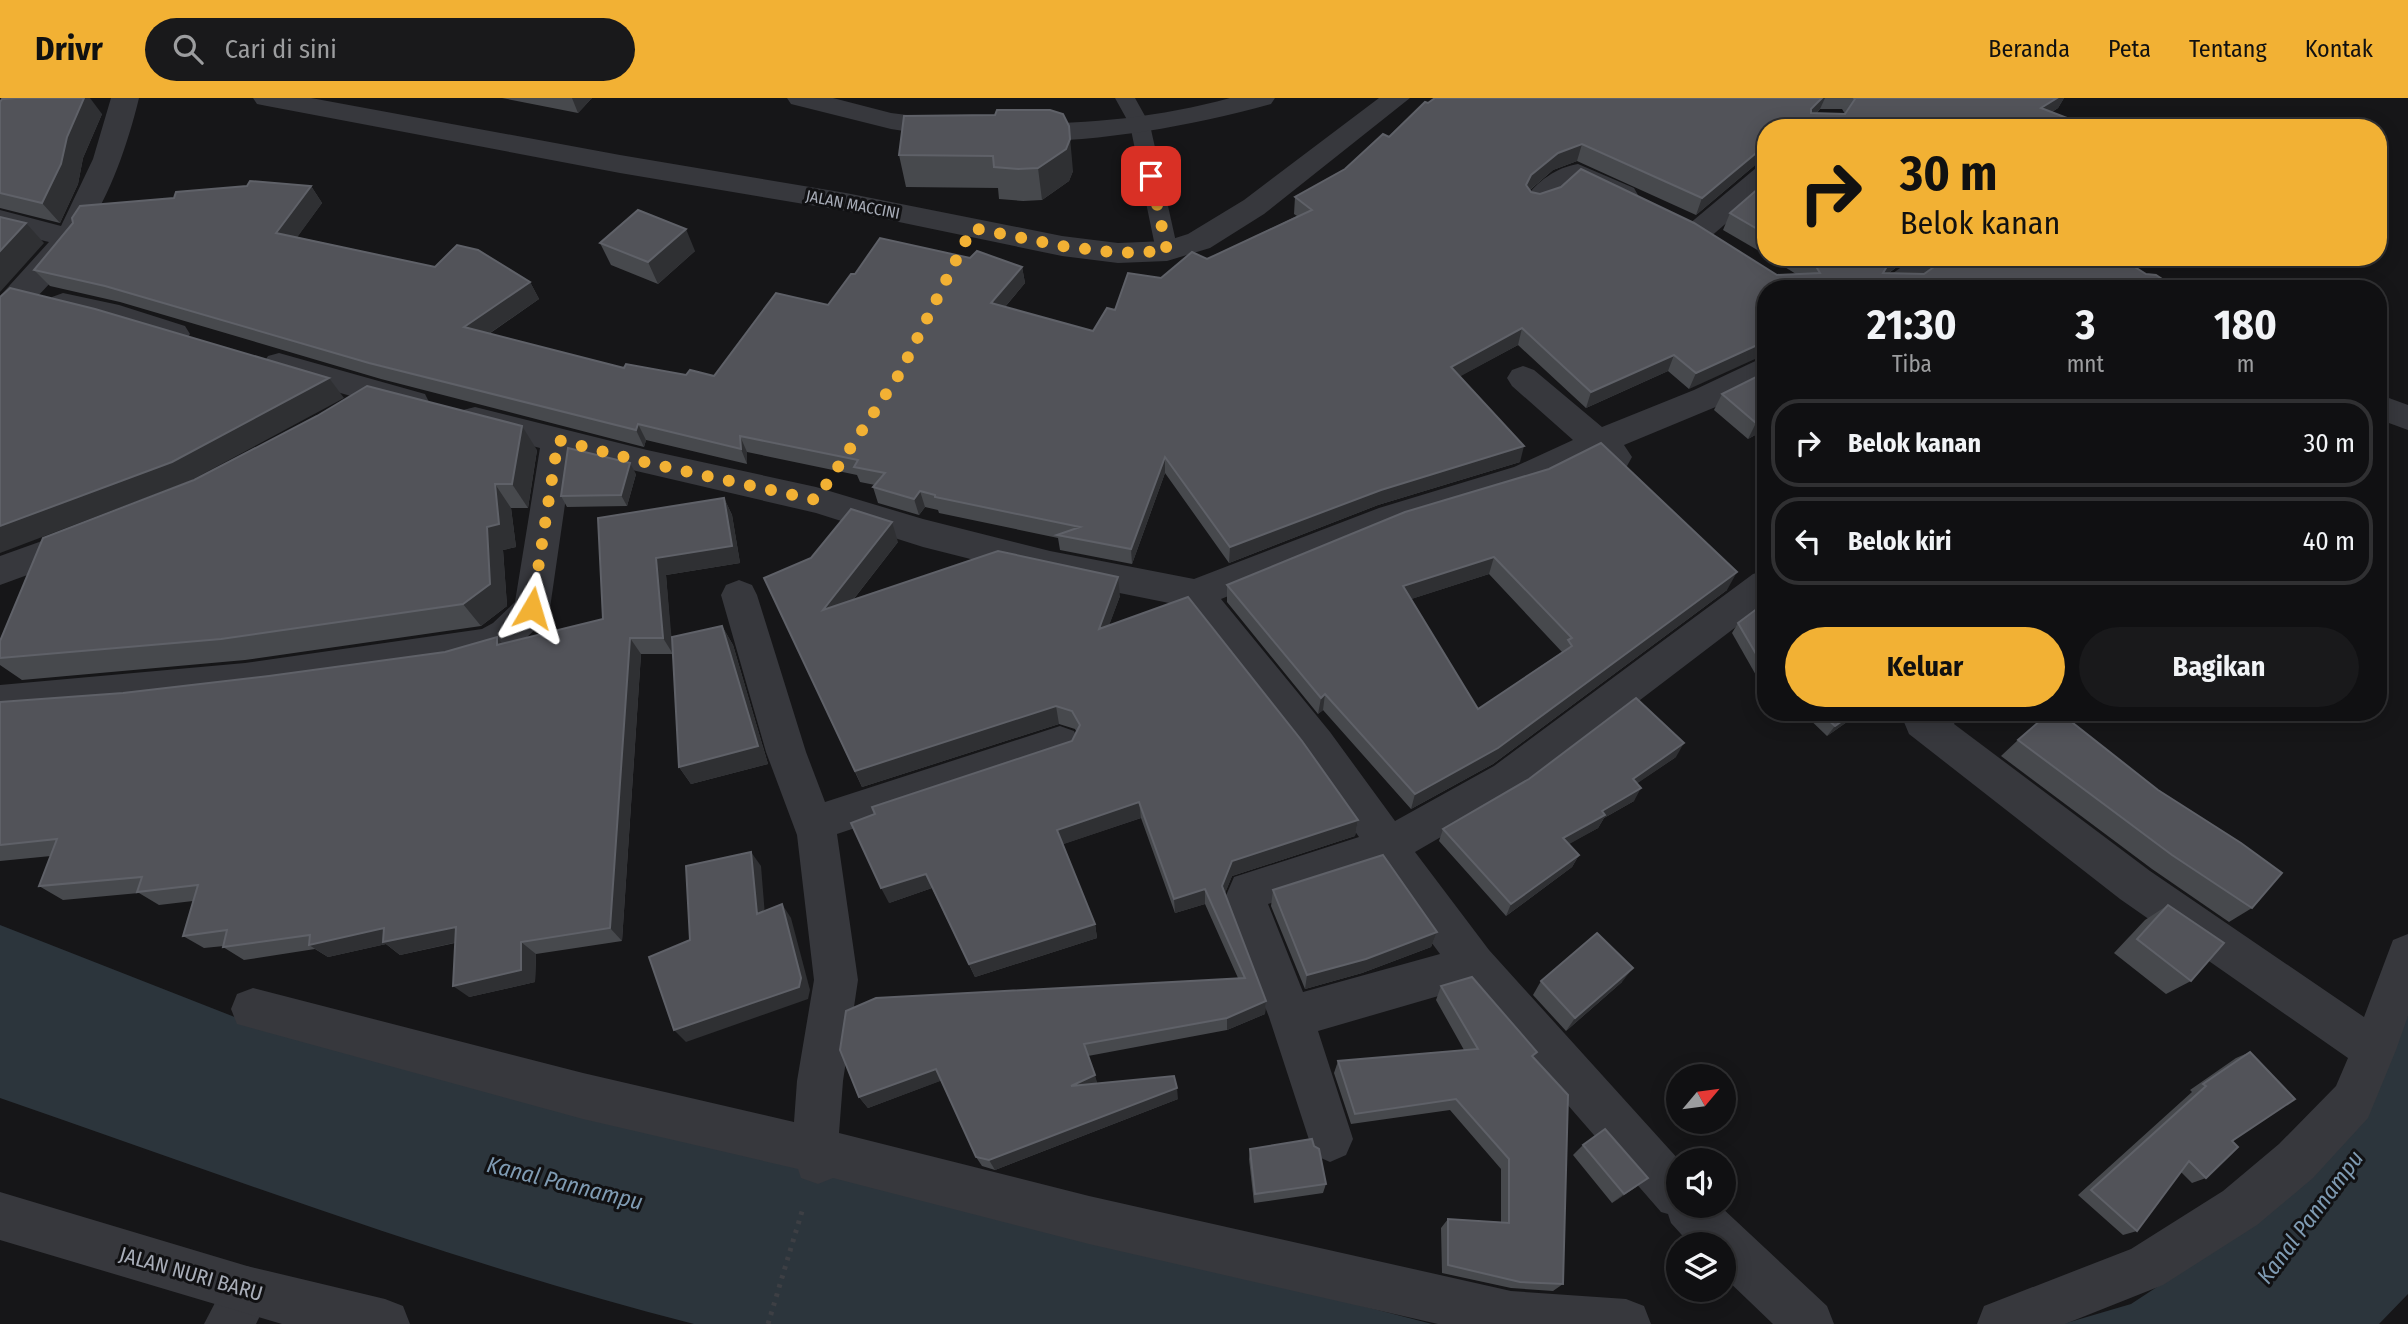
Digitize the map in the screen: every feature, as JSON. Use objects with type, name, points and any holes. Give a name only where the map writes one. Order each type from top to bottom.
[{"type":"street","points":[[12,304],[49,267],[71,238],[105,162],[125,98]]},
{"type":"street","name":"JALAN MACCINI","points":[[267,98],[620,164],[846,202],[1062,246],[1118,253],[1167,251],[1199,240],[1254,207],[1395,98]]},
{"type":"street","points":[[801,98],[891,121],[987,132],[1086,131],[1140,125],[1261,98]]},
{"type":"street","points":[[1539,200],[1570,174],[1578,173],[1727,249]]},
{"type":"street","points":[[1674,220],[1757,178]]},
{"type":"street","points":[[0,220],[71,238]]},
{"type":"street","points":[[1904,280],[1924,266]]},
{"type":"street","points":[[12,304],[119,316],[197,341]]},
{"type":"street","points":[[248,355],[380,394],[648,463],[816,500],[923,533],[1050,565],[1195,594],[1391,517],[1525,477],[1599,442],[1706,398],[1757,372]]},
{"type":"street","points":[[1523,378],[1599,442],[1638,480]]},
{"type":"street","points":[[345,415],[380,394]]},
{"type":"street","points":[[2387,410],[2408,418]]},
{"type":"street","points":[[0,701],[106,694],[297,673],[489,643],[506,634],[532,608],[558,440]]},
{"type":"street","points":[[0,571],[115,528]]},
{"type":"street","points":[[1330,1139],[1291,1017],[1245,900],[1249,891],[1389,846],[1508,778],[1756,588]]},
{"type":"street","points":[[1195,594],[1316,744],[1389,846],[1409,879],[1474,965],[1666,1181]]},
{"type":"street","points":[[739,595],[786,752],[817,835],[836,980],[820,1081],[816,1156]]},
{"type":"street","points":[[1931,721],[2135,885],[2374,1050]]},
{"type":"street","points":[[813,824],[1060,743]]},
{"type":"street","points":[[2001,1324],[2146,1268],[2240,1209],[2296,1161],[2352,1102],[2374,1050],[2408,954]]},
{"type":"street","points":[[1291,1017],[1474,965]]},
{"type":"street","points":[[253,1009],[816,1156],[1089,1220],[1511,1316],[1626,1324]]},
{"type":"street","name":"JALAN NURI BARU","points":[[0,1216],[238,1308],[385,1324]]},
{"type":"street","points":[[1699,1218],[1809,1324]]},
{"type":"lane","points":[[1125,98],[1140,125],[1167,251]]},
{"type":"path","points":[[768,1324],[816,1156]]},
{"type":"water","name":"Kanal Pannampu","points":[[0,925],[278,1034],[846,1172],[1432,1324],[694,1324],[606,1300],[344,1218],[0,1098]]},
{"type":"water","name":"Kanal Pannampu","points":[[2408,1016],[2408,1294],[2379,1324],[2063,1324],[2131,1304],[2232,1238]]},
{"type":"building","points":[[84,98],[67,137],[61,164],[42,203],[0,193],[0,102],[2,99]]},
{"type":"building","points":[[1435,98],[1822,98],[1811,109],[1811,113],[1845,114],[1854,98],[2057,98],[2041,108],[2069,119],[1757,119],[1757,152],[1702,198],[1582,144],[1558,153],[1531,175],[1526,185],[1531,192],[1540,194],[1561,187],[1581,169],[1694,223],[1757,262],[1757,266],[1763,266],[1777,275],[1820,273],[1816,266],[1887,266],[1883,273],[1924,274],[1935,266],[2133,266],[2164,280],[1757,280],[1757,345],[1696,373],[1674,355],[1591,392],[1522,328],[1451,367],[1524,446],[1381,490],[1230,547],[1165,457],[1131,549],[1057,535],[1080,527],[935,497],[920,491],[914,499],[873,487],[885,473],[854,467],[858,460],[740,436],[741,449],[638,424],[636,430],[369,363],[105,286],[34,270],[73,223],[72,218],[80,206],[174,198],[176,192],[247,186],[250,181],[311,186],[276,233],[435,267],[457,245],[478,250],[530,282],[464,327],[624,368],[626,364],[686,375],[690,370],[714,376],[776,293],[828,305],[851,274],[855,274],[880,238],[970,258],[977,251],[1022,267],[991,303],[1093,331],[1107,308],[1115,310],[1128,273],[1161,278],[1192,252],[1207,259],[1312,210],[1295,197],[1345,169],[1383,134],[1389,137],[1425,102]]},
{"type":"building","points":[[997,110],[1050,110],[1063,114],[1069,126],[1070,139],[1066,149],[1038,168],[1018,169],[994,167],[993,156],[899,155],[904,116],[995,115]]},
{"type":"building","points":[[1757,190],[1757,229],[1730,213]]},
{"type":"building","points":[[638,210],[686,229],[648,262],[600,243]]},
{"type":"building","points":[[0,217],[26,223],[0,251]]},
{"type":"building","points":[[10,288],[95,309],[329,378],[172,462],[0,526],[0,297]]},
{"type":"building","points":[[1757,376],[1757,422],[1756,423],[1722,394]]},
{"type":"building","points":[[367,386],[522,426],[512,484],[495,484],[499,524],[487,527],[490,584],[463,604],[221,639],[0,658],[0,641],[43,538],[194,480],[317,416]]},
{"type":"building","points":[[1601,443],[1737,572],[1498,748],[1415,794],[1325,694],[1321,698],[1227,585],[1405,512],[1549,469]],"holes":[[[1494,557],[1572,638],[1568,640],[1572,646],[1478,709],[1403,586]]]},
{"type":"building","points":[[568,448],[630,463],[621,495],[561,496]]},
{"type":"building","points":[[724,498],[732,546],[656,558],[663,638],[630,638],[610,928],[521,942],[521,970],[453,986],[456,927],[383,942],[384,928],[309,945],[310,935],[223,947],[227,930],[183,936],[198,885],[137,892],[142,877],[39,886],[57,839],[0,845],[0,702],[123,693],[269,676],[445,652],[497,637],[497,645],[603,619],[598,518]]},
{"type":"building","points":[[851,509],[892,522],[823,610],[998,551],[1118,577],[1099,629],[1188,597],[1302,741],[1358,820],[1232,861],[1222,886],[1266,1001],[1227,1018],[1084,1044],[1095,1075],[1071,1086],[1174,1076],[1177,1088],[989,1160],[976,1157],[936,1069],[859,1097],[840,1050],[846,1011],[876,998],[1245,978],[1205,889],[1174,899],[1139,802],[1057,830],[1095,924],[969,964],[926,874],[881,888],[851,823],[875,814],[872,807],[1072,741],[1080,725],[1072,711],[1056,706],[855,771],[764,578],[811,558]]},
{"type":"building","points":[[1757,609],[1757,656],[1738,623]]},
{"type":"building","points":[[722,626],[758,746],[679,767],[672,637]]},
{"type":"building","points":[[1636,698],[1684,743],[1633,779],[1641,788],[1602,811],[1605,815],[1563,838],[1579,855],[1511,904],[1443,829],[1529,779]]},
{"type":"building","points":[[1829,721],[1842,721],[1835,726]]},
{"type":"building","points":[[2040,721],[2070,721],[2158,790],[2241,843],[2282,873],[2252,908],[2172,855],[2018,740]]},
{"type":"building","points":[[751,852],[757,914],[782,904],[801,978],[799,987],[674,1030],[649,957],[690,940],[686,866]]},
{"type":"building","points":[[1383,855],[1437,932],[1366,959],[1307,975],[1273,890]]},
{"type":"building","points":[[2168,905],[2224,943],[2191,981],[2137,939]]},
{"type":"building","points":[[1597,933],[1633,968],[1575,1018],[1541,981]]},
{"type":"building","points":[[1472,977],[1537,1052],[1532,1056],[1568,1095],[1563,1284],[1520,1282],[1448,1265],[1448,1219],[1509,1223],[1509,1159],[1456,1099],[1355,1114],[1338,1061],[1478,1049],[1441,986]]},
{"type":"building","points":[[2250,1052],[2295,1099],[2232,1141],[2238,1147],[2206,1178],[2189,1161],[2137,1231],[2091,1190],[2206,1086],[2203,1084]]},
{"type":"building","points":[[1605,1129],[1648,1178],[1624,1194],[1583,1145]]},
{"type":"building","points":[[1312,1139],[1314,1146],[1319,1149],[1326,1184],[1255,1194],[1250,1149]]},
{"type":"route","points":[[532,608],[558,440],[816,500],[900,373],[972,228],[1062,246],[1118,253],[1167,251],[1151,176]]}]
